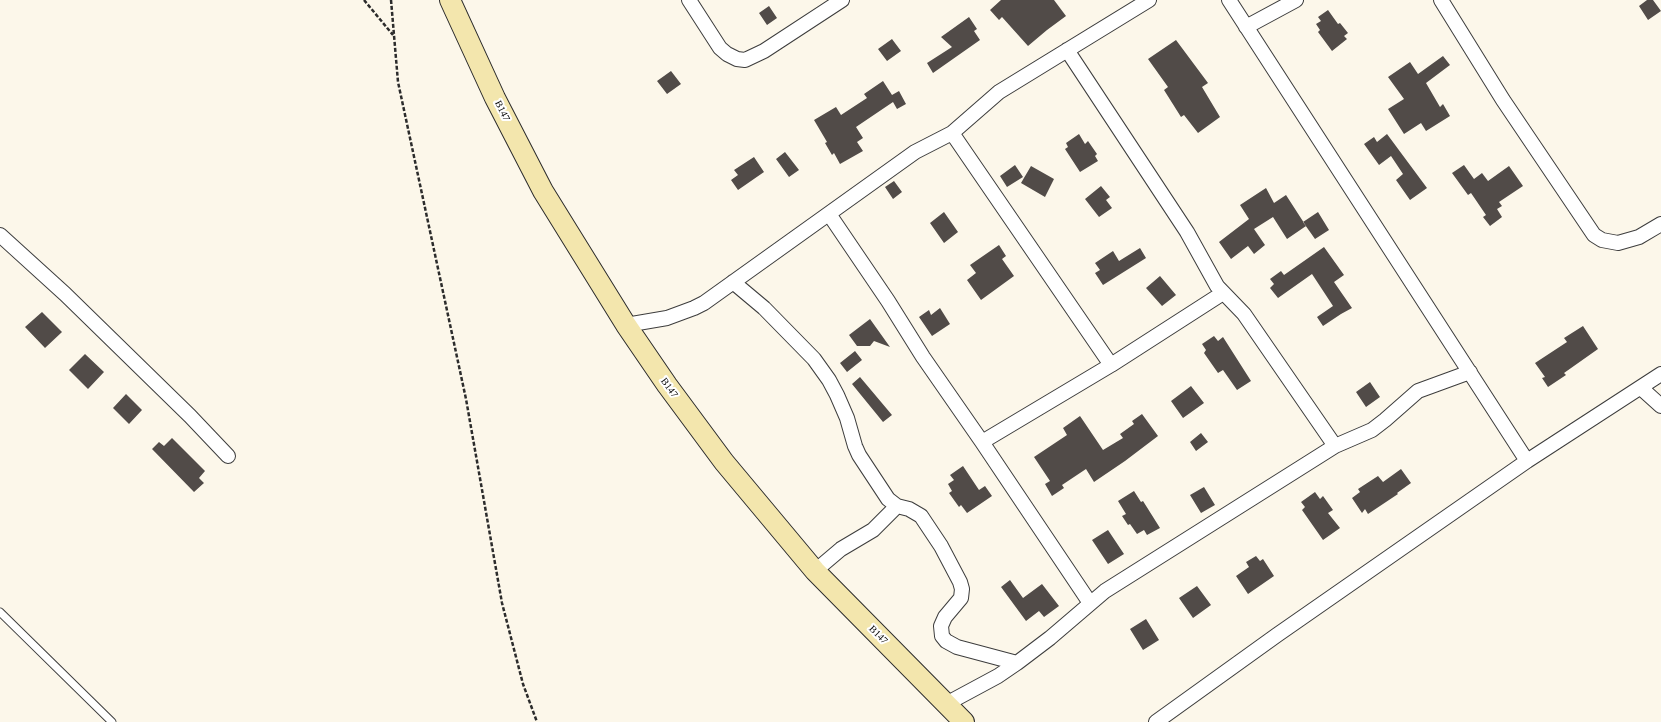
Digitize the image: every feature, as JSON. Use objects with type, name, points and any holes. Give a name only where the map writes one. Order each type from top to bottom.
[{"type":"main road","name":"B147","points":[[450,0],[495,98],[543,191],[626,326],[667,385],[724,462],[815,571],[964,722]]},
{"type":"street","points":[[689,0],[720,48],[727,54],[737,59],[745,60],[764,51],[842,0]]},
{"type":"street","points":[[626,326],[668,318],[704,303],[915,152],[952,133],[999,92],[1149,0]]},
{"type":"street","points":[[1229,0],[1527,461]]},
{"type":"street","points":[[1246,27],[1296,0]]},
{"type":"street","points":[[1441,0],[1504,100],[1594,235],[1602,240],[1618,243],[1639,237],[1661,224]]},
{"type":"street","points":[[1067,50],[1187,232],[1209,273],[1223,293],[1244,314],[1335,446]]},
{"type":"street","points":[[952,133],[1111,365]]},
{"type":"street","points":[[829,214],[888,301],[923,357],[1090,603]]},
{"type":"street","points":[[0,235],[70,300],[190,416],[228,456]]},
{"type":"street","points":[[733,282],[764,308],[808,352],[820,367],[837,395],[847,418],[859,455],[888,499],[897,506],[909,509],[921,516],[941,546],[960,582],[962,589],[961,598],[944,617],[941,626],[942,636],[946,641],[957,647],[1017,663]]},
{"type":"street","points":[[982,442],[1111,365],[1223,293]]},
{"type":"street","points":[[946,704],[998,676],[1017,663],[1050,638],[1105,591],[1335,446],[1372,430],[1418,391],[1470,372]]},
{"type":"street","points":[[1156,722],[1277,634],[1527,461],[1642,388],[1661,374]]},
{"type":"street","points":[[1642,388],[1661,406]]},
{"type":"street","points":[[815,571],[841,549],[874,530],[897,506]]},
{"type":"lane","points":[[0,612],[112,722]]},
{"type":"path","points":[[364,0],[394,36]]},
{"type":"path","points":[[391,0],[398,82],[466,399],[502,603],[523,684],[537,722]]},
{"type":"building","points":[[1001,0],[1054,0],[1066,16],[1028,46],[1002,17],[999,20],[990,10]]},
{"type":"building","points":[[1647,0],[1653,0],[1661,11],[1648,20],[1639,6]]},
{"type":"building","points":[[769,6],[777,18],[767,25],[759,13]]},
{"type":"building","points":[[1328,10],[1338,24],[1340,23],[1348,33],[1344,36],[1347,39],[1332,51],[1318,32],[1320,30],[1316,24],[1321,21],[1318,17]]},
{"type":"building","points":[[969,17],[977,29],[974,31],[980,40],[933,73],[927,63],[952,47],[941,37]]},
{"type":"building","points":[[892,39],[901,51],[887,61],[878,49]]},
{"type":"building","points":[[1176,40],[1208,83],[1202,87],[1220,117],[1198,133],[1184,115],[1181,117],[1164,90],[1168,87],[1148,59]]},
{"type":"building","points":[[1443,56],[1450,65],[1426,83],[1440,107],[1443,104],[1450,116],[1426,131],[1421,123],[1404,134],[1388,109],[1404,99],[1388,77],[1410,62],[1418,74]]},
{"type":"building","points":[[671,71],[681,84],[667,94],[657,81]]},
{"type":"building","points":[[883,81],[892,95],[899,91],[906,104],[897,109],[893,102],[856,127],[863,138],[857,142],[863,151],[840,164],[834,153],[832,155],[825,143],[827,142],[814,120],[836,107],[841,115],[867,98],[864,94]]},
{"type":"building","points":[[1079,134],[1085,144],[1088,141],[1097,154],[1095,156],[1098,161],[1080,172],[1065,149],[1068,147],[1066,143]]},
{"type":"building","points":[[1387,134],[1427,188],[1410,200],[1396,180],[1403,174],[1391,156],[1379,165],[1364,144],[1374,137],[1377,142]]},
{"type":"building","points":[[785,152],[799,170],[789,177],[776,159]]},
{"type":"building","points":[[754,157],[764,172],[738,190],[731,180],[738,175],[734,170]]},
{"type":"building","points":[[1015,165],[1023,177],[1007,187],[1000,176]]},
{"type":"building","points":[[1464,165],[1474,179],[1482,173],[1488,181],[1509,166],[1523,186],[1499,202],[1502,206],[1497,209],[1502,217],[1490,226],[1483,217],[1486,215],[1471,193],[1468,195],[1452,173]]},
{"type":"building","points":[[1031,166],[1054,179],[1045,197],[1021,183]]},
{"type":"building","points":[[894,181],[902,192],[893,199],[885,187]]},
{"type":"building","points":[[1101,186],[1110,197],[1106,200],[1112,208],[1099,217],[1085,199]]},
{"type":"building","points":[[1266,188],[1274,203],[1286,195],[1306,226],[1287,239],[1273,217],[1254,229],[1265,245],[1254,254],[1248,246],[1231,259],[1219,242],[1249,219],[1240,205]]},
{"type":"building","points":[[944,212],[958,232],[944,243],[930,223]]},
{"type":"building","points":[[1318,212],[1329,230],[1315,239],[1303,222]]},
{"type":"building","points":[[999,245],[1006,256],[1002,259],[1014,276],[981,300],[967,280],[976,273],[970,265]]},
{"type":"building","points":[[1324,247],[1344,275],[1334,282],[1352,308],[1323,326],[1317,317],[1333,306],[1312,274],[1278,298],[1270,288],[1274,284],[1270,279],[1281,271],[1284,275]]},
{"type":"building","points":[[1140,248],[1146,258],[1103,285],[1095,273],[1100,270],[1095,263],[1113,251],[1119,261]]},
{"type":"building","points":[[1160,276],[1176,295],[1162,306],[1146,288]]},
{"type":"building","points":[[940,308],[950,324],[932,336],[919,317],[929,310],[931,315]]},
{"type":"building","points":[[42,312],[62,332],[45,348],[25,327]]},
{"type":"building","points":[[870,319],[890,347],[874,341],[870,346],[857,346],[849,335]]},
{"type":"building","points":[[1583,326],[1598,349],[1564,373],[1566,375],[1548,387],[1542,378],[1545,377],[1535,363],[1567,342],[1564,338]]},
{"type":"building","points":[[1214,336],[1218,341],[1223,337],[1251,381],[1237,390],[1223,370],[1218,373],[1204,353],[1206,350],[1202,344]]},
{"type":"building","points":[[855,351],[862,360],[847,372],[840,363]]},
{"type":"building","points":[[85,354],[104,372],[88,389],[69,370]]},
{"type":"building","points":[[860,377],[892,415],[883,422],[852,384]]},
{"type":"building","points":[[1370,382],[1380,397],[1366,407],[1356,392]]},
{"type":"building","points":[[1191,386],[1204,403],[1183,418],[1171,401]]},
{"type":"building","points":[[126,394],[142,410],[129,424],[113,408]]},
{"type":"building","points":[[1142,414],[1158,436],[1094,482],[1086,469],[1062,485],[1064,488],[1052,496],[1045,484],[1050,481],[1034,457],[1067,435],[1063,428],[1080,416],[1103,450],[1123,438],[1120,434],[1134,424],[1132,421]]},
{"type":"building","points":[[1201,433],[1208,442],[1196,451],[1190,442]]},
{"type":"building","points":[[172,438],[205,471],[199,478],[204,483],[194,492],[152,449],[159,442],[164,446]]},
{"type":"building","points":[[963,466],[979,490],[985,486],[992,496],[967,513],[961,505],[959,507],[949,493],[952,491],[948,484],[954,480],[950,475]]},
{"type":"building","points":[[1401,469],[1411,483],[1397,493],[1398,494],[1368,514],[1365,509],[1362,513],[1352,498],[1360,492],[1358,489],[1378,476],[1383,482]]},
{"type":"building","points":[[1204,487],[1215,505],[1201,513],[1190,495]]},
{"type":"building","points":[[1134,491],[1141,502],[1143,501],[1160,528],[1147,535],[1144,530],[1137,534],[1122,516],[1126,514],[1118,501]]},
{"type":"building","points":[[1315,492],[1320,499],[1323,496],[1333,510],[1328,513],[1340,528],[1323,540],[1302,510],[1305,507],[1301,502]]},
{"type":"building","points":[[1108,530],[1124,554],[1108,564],[1092,540]]},
{"type":"building","points":[[1256,556],[1260,561],[1263,559],[1274,576],[1248,594],[1236,576],[1249,567],[1246,562]]},
{"type":"building","points":[[1010,580],[1023,598],[1042,584],[1059,606],[1044,617],[1039,611],[1026,621],[1001,587]]},
{"type":"building","points":[[1197,586],[1211,605],[1193,618],[1179,598]]},
{"type":"building","points":[[1146,619],[1159,640],[1143,650],[1130,629]]}]
